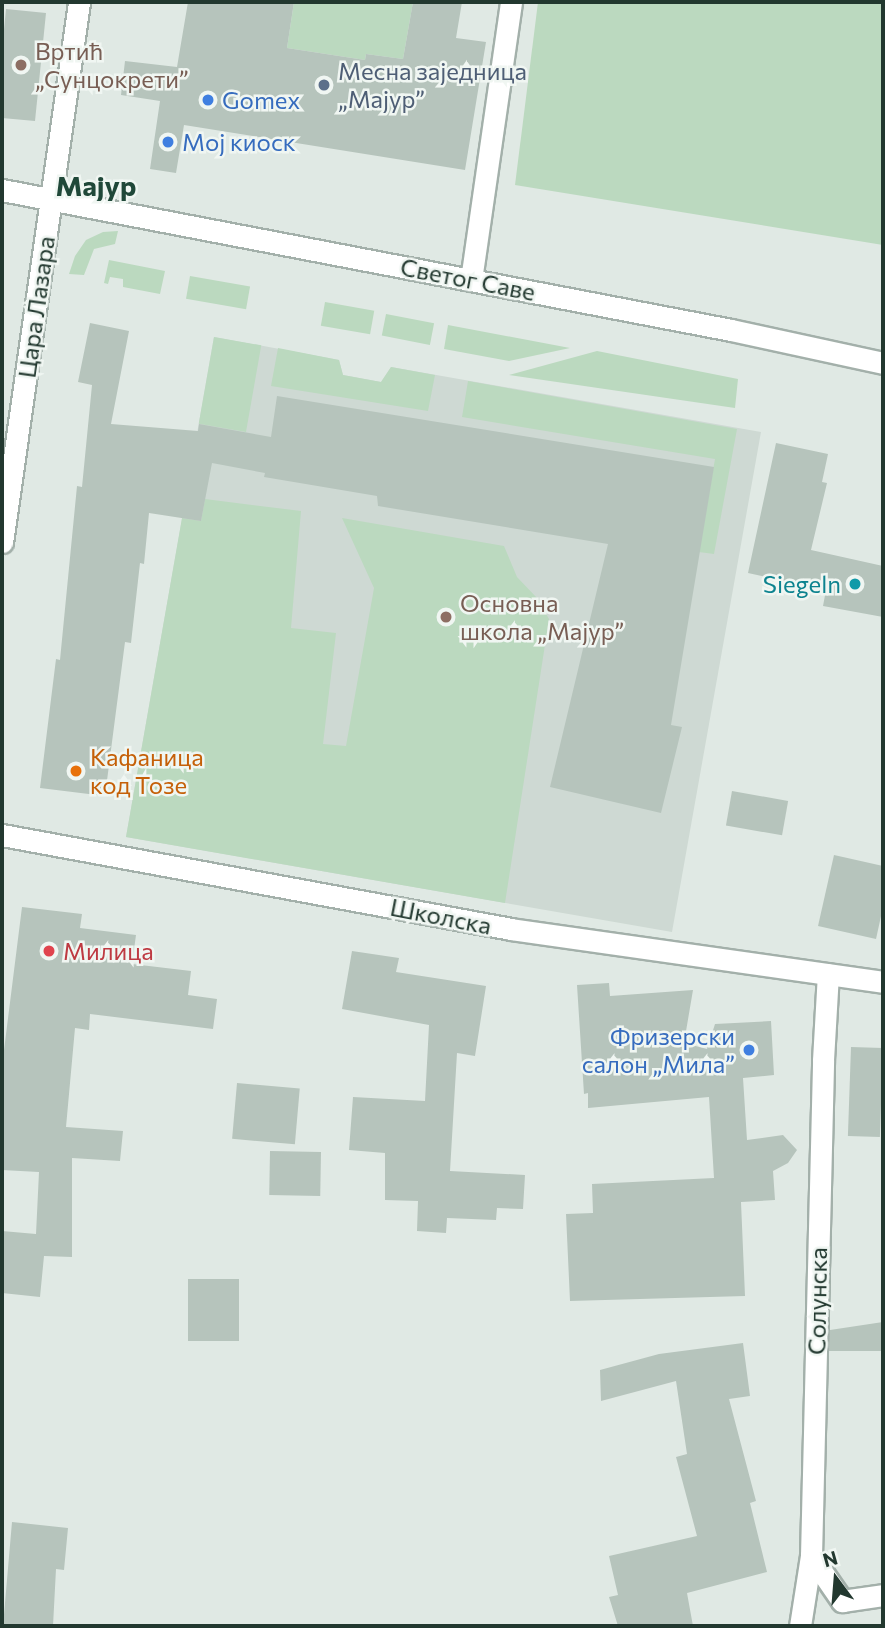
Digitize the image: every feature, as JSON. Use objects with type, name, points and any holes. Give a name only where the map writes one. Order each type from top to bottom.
[{"type":"street","name":"Цара Лазара","points":[[2,541],[79,2]]},
{"type":"street","points":[[471,280],[511,2]]},
{"type":"street","name":"Светог Саве","points":[[2,190],[883,363]]},
{"type":"street","name":"Школска","points":[[2,835],[512,929],[883,982]]},
{"type":"street","name":"Солунска","points":[[800,1626],[811,1556],[823,1060],[828,974]]},
{"type":"street","points":[[811,1556],[842,1601],[883,1595]]},
{"type":"shaded area","name":"Основна школа „Мајур”","points":[[214,337],[339,360],[343,375],[381,382],[391,367],[761,432],[672,932],[126,837]]},
{"type":"green space","points":[[294,2],[413,2],[403,59],[366,54],[365,60],[287,48]]},
{"type":"green space","points":[[538,2],[883,2],[883,245],[515,185]]},
{"type":"green space","points":[[118,231],[115,244],[94,249],[84,275],[69,274],[75,256],[86,240],[103,232]]},
{"type":"green space","points":[[109,260],[165,271],[160,294],[123,287],[123,279],[110,277],[108,284],[104,283]]},
{"type":"green space","points":[[190,276],[250,287],[246,309],[186,299]]},
{"type":"green space","points":[[325,302],[374,311],[370,334],[321,326]]},
{"type":"green space","points":[[386,314],[434,323],[430,345],[382,336]]},
{"type":"green space","points":[[448,325],[570,348],[509,361],[444,349]]},
{"type":"green space","points":[[214,337],[261,345],[246,432],[199,424]]},
{"type":"green space","points":[[278,348],[339,360],[343,375],[381,382],[391,367],[435,375],[428,411],[271,386]]},
{"type":"green space","points":[[597,351],[738,379],[735,408],[509,375]]},
{"type":"green space","points":[[468,381],[737,429],[714,554],[699,552],[715,459],[462,417]]},
{"type":"green space","points":[[205,499],[301,511],[291,628],[336,633],[323,744],[346,746],[374,588],[342,518],[504,546],[517,577],[537,598],[549,619],[505,903],[126,837],[182,518],[201,521]]},
{"type":"building","name":"Месна заједница „Мајур”","points":[[188,2],[294,2],[287,48],[365,60],[366,54],[403,59],[413,2],[462,2],[456,38],[486,42],[465,170],[184,125],[176,173],[150,169],[160,101],[121,95],[125,61],[177,67]]},
{"type":"building","name":"Вртић „Сунцокрети”","points":[[6,9],[46,13],[35,121],[2,118],[2,50]]},
{"type":"building","points":[[90,323],[129,331],[111,424],[198,431],[199,424],[271,437],[277,396],[714,467],[671,725],[682,727],[661,813],[550,787],[608,544],[378,506],[377,496],[264,477],[265,473],[212,463],[201,521],[149,513],[131,643],[125,642],[105,796],[40,788],[56,659],[60,660],[77,486],[82,487],[92,385],[78,382]]},
{"type":"building","points":[[776,443],[828,454],[822,482],[827,483],[811,550],[883,566],[883,617],[823,606],[826,590],[748,573]]},
{"type":"building","points":[[732,791],[788,801],[782,835],[726,825]]},
{"type":"building","points":[[834,855],[883,866],[883,907],[876,939],[818,926]]},
{"type":"building","points":[[22,907],[82,914],[80,928],[136,935],[132,964],[191,971],[188,995],[217,999],[213,1029],[90,1014],[89,1030],[75,1028],[66,1127],[123,1131],[120,1161],[72,1158],[72,1257],[44,1256],[40,1297],[2,1293],[2,1231],[36,1234],[39,1172],[2,1170],[2,1066]]},
{"type":"building","points":[[352,951],[399,958],[396,972],[486,986],[475,1056],[457,1053],[450,1171],[525,1175],[523,1209],[497,1208],[496,1220],[447,1218],[446,1233],[417,1231],[418,1201],[385,1200],[385,1153],[349,1150],[353,1097],[425,1101],[429,1025],[342,1009]]},
{"type":"building","points":[[609,983],[610,996],[693,990],[684,1043],[707,1049],[715,1024],[771,1021],[774,1075],[743,1078],[747,1140],[783,1135],[797,1150],[788,1163],[773,1171],[775,1200],[741,1202],[745,1296],[570,1301],[566,1214],[593,1213],[592,1184],[714,1178],[709,1097],[588,1108],[588,1093],[584,1094],[577,985]]},
{"type":"building","points":[[851,1047],[883,1048],[880,1137],[848,1136]]},
{"type":"building","points":[[237,1083],[300,1088],[295,1144],[232,1139]]},
{"type":"building","points":[[270,1151],[321,1152],[320,1196],[269,1195]]},
{"type":"building","points":[[188,1279],[239,1279],[239,1341],[188,1341]]},
{"type":"building","points":[[883,1322],[883,1351],[829,1351],[830,1330]]},
{"type":"building","points":[[743,1343],[750,1396],[729,1399],[756,1501],[750,1503],[767,1572],[687,1593],[693,1626],[618,1626],[609,1597],[618,1595],[609,1556],[697,1536],[676,1457],[687,1454],[676,1381],[601,1401],[600,1370],[659,1354]]},
{"type":"building","points":[[12,1522],[68,1528],[64,1570],[56,1569],[53,1626],[3,1626]]},
{"type":"place","name":"Вртић „Сунцокрети”","points":[[21,65]]},
{"type":"place","name":"Месна заједница „Мајур”","points":[[324,85]]},
{"type":"place","name":"Gomex","points":[[208,100]]},
{"type":"place","name":"Мој киоск","points":[[168,142]]},
{"type":"place","name":"Siegeln","points":[[855,584]]},
{"type":"place","name":"Основна школа „Мајур”","points":[[446,617]]},
{"type":"place","name":"Кафаница код Тозе","points":[[76,771]]},
{"type":"place","name":"Милица","points":[[49,951]]},
{"type":"place","name":"Фризерски салон „Мила”","points":[[749,1050]]},
{"type":"district","name":"Мајур","points":[[96,185]]}]
